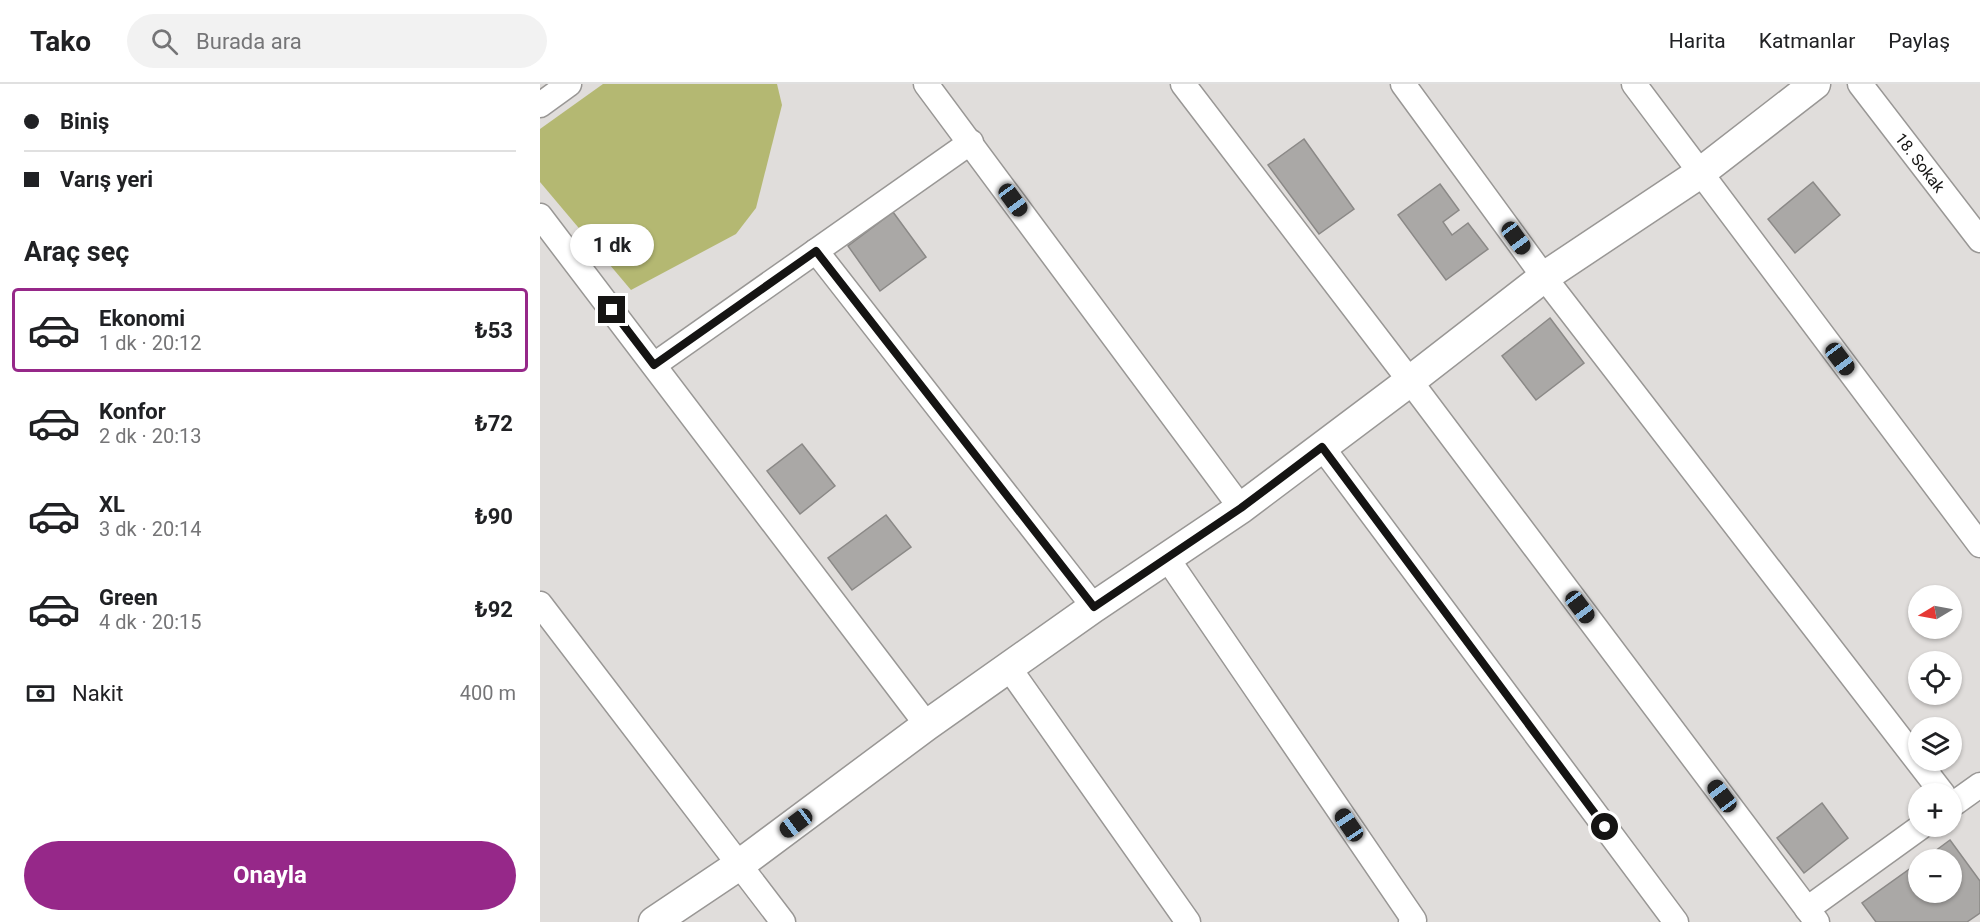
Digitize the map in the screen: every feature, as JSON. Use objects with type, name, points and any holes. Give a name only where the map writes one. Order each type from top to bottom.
[{"type":"street","points":[[540,105],[569,84]]},
{"type":"street","points":[[926,84],[1241,508]]},
{"type":"street","points":[[1183,84],[1410,381],[1812,916],[1909,837]]},
{"type":"street","points":[[1403,84],[1544,277],[1935,783]]},
{"type":"street","points":[[1634,84],[1980,545]]},
{"type":"street","points":[[654,922],[739,865],[927,725],[1094,607],[1241,508],[1544,277],[1700,173],[1815,84]]},
{"type":"street","name":"18. Sokak","points":[[1860,84],[1980,240]]},
{"type":"street","points":[[654,365],[970,142]]},
{"type":"street","points":[[540,216],[548,242],[654,365],[927,725]]},
{"type":"street","points":[[816,251],[1094,607]]},
{"type":"street","points":[[1322,447],[1676,922]]},
{"type":"street","points":[[1167,558],[1414,920],[1411,922]]},
{"type":"street","points":[[540,604],[783,922]]},
{"type":"street","points":[[1009,668],[1188,922]]},
{"type":"street","points":[[1962,798],[1980,785]]},
{"type":"green space","points":[[603,84],[777,84],[782,105],[756,208],[736,234],[631,290],[540,182],[540,129]]},
{"type":"building","points":[[1304,139],[1354,209],[1319,234],[1268,165]]},
{"type":"building","points":[[1813,182],[1840,215],[1795,253],[1768,219]]},
{"type":"building","points":[[1440,184],[1459,210],[1443,222],[1452,235],[1468,223],[1488,249],[1446,280],[1398,215]]},
{"type":"building","points":[[893,212],[926,257],[880,291],[848,246]]},
{"type":"building","points":[[1550,318],[1584,363],[1536,400],[1502,356]]},
{"type":"building","points":[[802,444],[835,486],[800,514],[767,471]]},
{"type":"building","points":[[886,515],[911,547],[852,590],[828,558]]},
{"type":"building","points":[[1822,803],[1848,838],[1804,873],[1777,838]]},
{"type":"building","points":[[1950,840],[1957,849],[1938,849]]},
{"type":"building","points":[[1962,856],[1980,881],[1980,913],[1967,922],[1876,922],[1862,903],[1908,870],[1908,903],[1962,903]]},
{"type":"route","points":[[612,310],[654,365],[816,251],[1094,607],[1241,508],[1322,447],[1605,827]]}]
